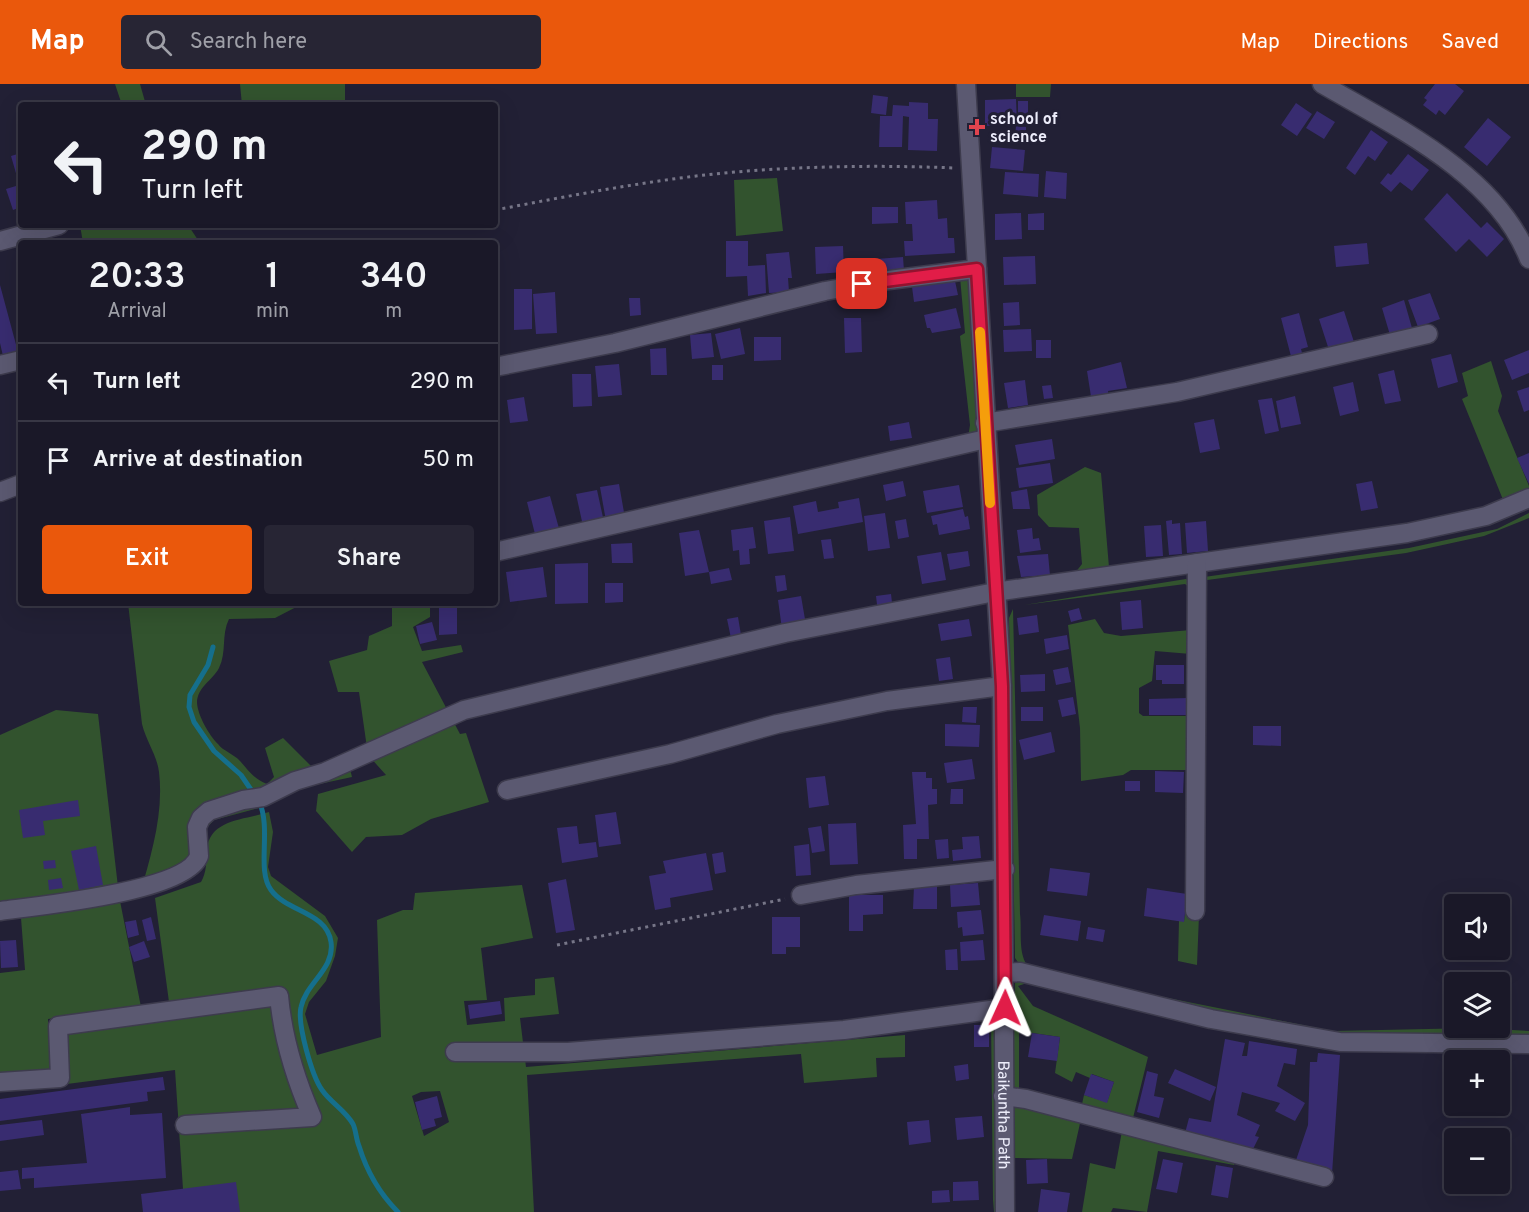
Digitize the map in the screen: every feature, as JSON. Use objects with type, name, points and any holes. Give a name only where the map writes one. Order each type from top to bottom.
[{"type":"street","name":"Baikuntha Path","points":[[966,84],[1002,686],[1005,869],[1003,1096],[1005,1212]]},
{"type":"street","points":[[1322,84],[1439,153],[1511,224],[1529,259]]},
{"type":"street","points":[[0,241],[48,228]]},
{"type":"street","points":[[498,367],[615,343],[825,291],[881,280],[977,269]]},
{"type":"street","points":[[498,551],[985,431],[1177,392],[1428,334]]},
{"type":"street","points":[[0,365],[18,361]]},
{"type":"street","points":[[0,492],[18,485]]},
{"type":"street","points":[[0,911],[140,889],[188,869],[198,856],[198,827],[201,818],[209,811],[243,800],[263,797],[295,780],[325,772],[464,710],[785,633],[995,592],[1407,533],[1492,514],[1529,498]]},
{"type":"street","points":[[1195,911],[1197,563]]},
{"type":"street","points":[[507,790],[670,754],[788,721],[886,701],[1002,686]]},
{"type":"street","points":[[801,895],[856,885],[1005,869]]},
{"type":"street","points":[[1005,973],[1020,972],[1211,1019],[1340,1042],[1529,1044]]},
{"type":"street","points":[[0,1082],[60,1078],[58,1026],[279,996],[282,1031],[296,1080],[312,1117],[185,1125]]},
{"type":"street","points":[[455,1052],[568,1052],[844,1030],[1005,1008]]},
{"type":"street","points":[[1003,1096],[1037,1102],[1181,1141],[1226,1149],[1285,1169],[1324,1177]]},
{"type":"path","points":[[498,209],[627,185],[733,172],[813,166],[970,168]]},
{"type":"path","points":[[557,945],[634,932],[801,895]]},
{"type":"green space","points":[[115,84],[140,84],[145,102],[121,102]]},
{"type":"green space","points":[[240,84],[345,84],[345,102],[242,102]]},
{"type":"green space","points":[[1016,84],[1051,84],[1050,97],[1016,97]]},
{"type":"green space","points":[[777,178],[783,231],[736,236],[734,180]]},
{"type":"green space","points":[[80,228],[190,228],[198,240],[82,240]]},
{"type":"green space","points":[[960,277],[969,281],[977,421],[977,437],[968,438],[970,425],[960,336],[965,333]]},
{"type":"green space","points":[[1491,361],[1502,396],[1498,411],[1529,486],[1529,505],[1485,525],[1392,545],[1082,586],[1075,582],[1075,573],[1082,564],[1079,528],[1049,527],[1038,515],[1037,495],[1085,467],[1101,473],[1110,579],[1209,561],[1359,542],[1409,533],[1458,522],[1506,507],[1462,399],[1468,396],[1462,373]]},
{"type":"green space","points":[[1529,513],[1529,518],[1484,536],[1406,553],[1200,581],[1204,577],[1409,548],[1497,529]]},
{"type":"green space","points":[[1186,579],[1190,582],[1199,915],[1197,965],[1178,961],[1179,921],[1184,921],[1187,894],[1188,770],[1131,770],[1123,775],[1081,781],[1080,728],[1068,625],[1095,619],[1104,633],[1121,636],[1191,630],[1189,587],[1185,584],[1024,605]],"holes":[[[1155,651],[1191,654],[1190,716],[1143,716],[1139,713],[1139,688],[1152,681]]]},
{"type":"green space","points":[[128,606],[298,606],[275,618],[229,619],[219,668],[202,688],[198,697],[198,708],[208,730],[220,746],[238,759],[255,777],[267,784],[274,777],[265,748],[283,738],[311,766],[347,757],[352,777],[287,791],[270,805],[214,820],[203,832],[197,873],[187,881],[140,894],[156,834],[160,803],[158,766],[142,724]]},
{"type":"green space","points":[[392,606],[430,606],[430,617],[413,627],[422,651],[461,645],[463,652],[422,662],[460,734],[466,733],[489,802],[431,819],[402,835],[366,837],[352,852],[316,811],[318,794],[386,775],[368,755],[359,692],[338,692],[329,661],[367,650],[369,636],[392,626]]},
{"type":"green space","points":[[1013,609],[1021,941],[1022,954],[1027,965],[1153,995],[1333,1031],[1444,1029],[1444,1038],[1510,1038],[1510,1030],[1529,1031],[1529,1040],[1357,1039],[1233,1018],[1020,965],[1015,958],[1009,618]]},
{"type":"green space","points":[[56,710],[98,714],[118,887],[0,906],[0,735]]},
{"type":"green space","points":[[269,812],[273,832],[268,867],[271,876],[325,916],[338,938],[335,956],[326,981],[309,1002],[305,1014],[317,1055],[381,1037],[377,920],[403,910],[413,910],[415,893],[522,885],[533,938],[481,948],[487,1000],[464,1001],[467,1025],[505,1021],[504,998],[535,995],[535,979],[554,977],[559,1014],[520,1018],[526,1067],[905,1035],[905,1057],[876,1058],[877,1077],[804,1083],[801,1054],[527,1075],[534,1212],[240,1212],[183,1189],[175,1070],[67,1084],[64,1035],[273,1006],[169,1002],[155,898],[201,882],[209,840],[221,826]],"holes":[[[440,1091],[449,1122],[424,1136],[412,1096],[421,1092]]]},
{"type":"green space","points":[[120,901],[141,1007],[48,1019],[50,1070],[0,1073],[0,973],[25,970],[21,918]]},
{"type":"green space","points":[[1021,980],[1105,999],[1104,1003],[1027,983],[1018,986],[1033,1006],[1148,1057],[1132,1122],[1014,1091],[1012,1086],[1015,983]],"holes":[[[1019,1031],[1060,1037],[1055,1073],[1072,1082],[1076,1072],[1090,1078],[1092,1074],[1114,1082],[1107,1102],[1084,1095],[1082,1104],[1019,1089]]]},
{"type":"green space","points":[[991,1020],[997,1020],[994,1102],[999,1212],[994,1212],[993,1200]]},
{"type":"green space","points":[[1016,1105],[1081,1119],[1072,1159],[1011,1158],[1013,1108]]},
{"type":"green space","points":[[1122,1131],[1235,1163],[1234,1165],[1158,1151],[1147,1212],[1113,1208],[1111,1212],[1082,1212],[1090,1163],[1115,1169]]},
{"type":"building","points":[[1435,84],[1455,84],[1464,91],[1445,115],[1439,110],[1436,115],[1423,105],[1427,100],[1424,98]]},
{"type":"building","points":[[873,95],[888,97],[886,115],[871,113]]},
{"type":"building","points":[[1016,99],[1017,125],[985,126],[985,100]]},
{"type":"building","points":[[1018,101],[1028,101],[1028,123],[1018,123]]},
{"type":"building","points":[[909,102],[928,103],[928,119],[938,119],[937,151],[908,150],[909,117],[903,116],[902,147],[879,147],[880,116],[892,116],[893,105],[909,106]]},
{"type":"building","points":[[1296,103],[1312,114],[1297,136],[1281,125]]},
{"type":"building","points":[[1317,111],[1335,122],[1324,139],[1306,128]]},
{"type":"building","points":[[1488,118],[1511,137],[1487,166],[1464,147]]},
{"type":"building","points":[[1016,126],[1026,127],[1026,138],[1015,138]]},
{"type":"building","points":[[1371,130],[1388,142],[1375,161],[1368,156],[1355,175],[1346,168]]},
{"type":"building","points":[[992,147],[1025,150],[1023,171],[990,168]]},
{"type":"building","points":[[18,154],[18,180],[11,156]]},
{"type":"building","points":[[1408,154],[1429,170],[1412,191],[1400,182],[1391,192],[1380,183],[1388,173],[1391,175]]},
{"type":"building","points":[[1046,171],[1067,173],[1066,199],[1044,197]]},
{"type":"building","points":[[1005,172],[1039,174],[1038,197],[1003,194]]},
{"type":"building","points":[[16,186],[18,208],[13,210],[6,189]]},
{"type":"building","points":[[1447,193],[1481,228],[1487,222],[1504,239],[1487,257],[1469,239],[1456,252],[1424,219]]},
{"type":"building","points":[[937,200],[938,219],[947,218],[948,238],[954,238],[955,253],[905,256],[904,241],[913,241],[912,224],[906,224],[905,202]]},
{"type":"building","points":[[872,207],[898,207],[898,223],[872,224]]},
{"type":"building","points":[[1021,213],[1022,239],[995,240],[995,214]]},
{"type":"building","points":[[1044,213],[1044,230],[1028,230],[1028,214]]},
{"type":"building","points":[[726,241],[748,241],[748,266],[765,265],[766,293],[748,296],[747,276],[726,277]]},
{"type":"building","points":[[1367,243],[1369,264],[1336,267],[1334,246]]},
{"type":"building","points":[[843,246],[844,272],[816,274],[815,247]]},
{"type":"building","points":[[789,252],[792,278],[788,278],[789,292],[769,293],[766,254]]},
{"type":"building","points":[[1035,256],[1036,284],[1004,285],[1003,257]]},
{"type":"building","points":[[903,257],[904,271],[878,274],[876,259]]},
{"type":"building","points":[[955,281],[958,295],[914,302],[912,287]]},
{"type":"building","points":[[0,285],[18,352],[3,356],[0,343]]},
{"type":"building","points":[[514,289],[532,289],[532,329],[514,330]]},
{"type":"building","points":[[555,292],[557,333],[536,334],[533,294]]},
{"type":"building","points":[[1430,293],[1440,319],[1418,327],[1408,300]]},
{"type":"building","points":[[629,298],[640,298],[641,315],[630,316]]},
{"type":"building","points":[[1404,300],[1412,328],[1390,335],[1382,308]]},
{"type":"building","points":[[1019,302],[1020,325],[1004,326],[1003,303]]},
{"type":"building","points":[[956,308],[961,328],[932,333],[930,328],[927,328],[924,315]]},
{"type":"building","points":[[1344,311],[1354,342],[1329,350],[1319,319]]},
{"type":"building","points":[[1299,313],[1308,347],[1301,349],[1304,361],[1293,364],[1281,318]]},
{"type":"building","points":[[844,318],[861,318],[862,352],[845,353]]},
{"type":"building","points":[[740,328],[745,354],[721,359],[715,334]]},
{"type":"building","points":[[1031,329],[1032,351],[1004,352],[1003,330]]},
{"type":"building","points":[[711,333],[714,357],[692,359],[690,335]]},
{"type":"building","points":[[754,337],[781,337],[781,360],[754,361]]},
{"type":"building","points":[[1036,340],[1051,340],[1051,358],[1036,358]]},
{"type":"building","points":[[666,348],[667,375],[651,375],[650,349]]},
{"type":"building","points":[[1529,350],[1529,373],[1512,380],[1504,360]]},
{"type":"building","points":[[1451,354],[1458,382],[1438,388],[1431,359]]},
{"type":"building","points":[[1121,362],[1127,388],[1108,391],[1109,400],[1092,403],[1087,371]]},
{"type":"building","points":[[619,364],[622,395],[598,397],[595,366]]},
{"type":"building","points":[[712,365],[723,365],[723,380],[712,380]]},
{"type":"building","points":[[1394,370],[1401,401],[1385,404],[1378,374]]},
{"type":"building","points":[[572,374],[591,374],[592,406],[573,407]]},
{"type":"building","points":[[1025,380],[1028,405],[1008,408],[1004,383]]},
{"type":"building","points":[[1353,382],[1359,411],[1340,416],[1333,387]]},
{"type":"building","points":[[1051,385],[1053,398],[1044,399],[1042,386]]},
{"type":"building","points":[[1529,387],[1529,410],[1524,412],[1517,391]]},
{"type":"building","points":[[1295,396],[1301,424],[1281,428],[1276,401]]},
{"type":"building","points":[[524,397],[528,421],[510,423],[507,400]]},
{"type":"building","points":[[1272,398],[1279,431],[1265,434],[1258,400]]},
{"type":"building","points":[[1214,419],[1220,449],[1200,453],[1194,423]]},
{"type":"building","points":[[909,422],[912,438],[890,441],[888,426]]},
{"type":"building","points":[[1052,439],[1055,459],[1019,465],[1015,445]]},
{"type":"building","points":[[1529,453],[1529,484],[1517,458]]},
{"type":"building","points":[[1050,463],[1053,483],[1019,488],[1016,468]]},
{"type":"building","points":[[903,481],[906,496],[886,501],[883,485]]},
{"type":"building","points":[[1372,481],[1378,508],[1361,511],[1356,484]]},
{"type":"building","points":[[619,484],[625,518],[606,521],[600,487]]},
{"type":"building","points":[[959,485],[963,507],[927,513],[923,491]]},
{"type":"building","points":[[1027,489],[1030,509],[1013,509],[1011,492]]},
{"type":"building","points":[[597,490],[604,522],[583,526],[576,494]]},
{"type":"building","points":[[550,496],[560,532],[536,538],[527,502]]},
{"type":"building","points":[[859,498],[863,522],[798,534],[793,506],[816,501],[818,512],[839,508],[838,502]]},
{"type":"building","points":[[963,509],[965,517],[968,516],[970,529],[939,535],[937,524],[933,525],[931,516]]},
{"type":"building","points":[[885,513],[890,548],[868,551],[864,516]]},
{"type":"building","points":[[790,517],[794,551],[768,554],[764,521]]},
{"type":"building","points":[[906,519],[909,537],[898,539],[895,521]]},
{"type":"building","points":[[1172,520],[1172,524],[1180,523],[1182,554],[1169,555],[1166,521]]},
{"type":"building","points":[[1206,521],[1208,551],[1187,553],[1185,523]]},
{"type":"building","points":[[1161,525],[1163,556],[1146,557],[1144,526]]},
{"type":"building","points":[[753,527],[756,548],[749,549],[750,564],[740,565],[739,550],[733,551],[731,530]]},
{"type":"building","points":[[1032,528],[1033,539],[1039,538],[1041,550],[1020,553],[1017,530]]},
{"type":"building","points":[[699,530],[709,572],[685,576],[679,533]]},
{"type":"building","points":[[831,539],[834,558],[824,559],[821,540]]},
{"type":"building","points":[[632,543],[633,563],[612,563],[611,544]]},
{"type":"building","points":[[968,551],[970,566],[950,570],[947,554]]},
{"type":"building","points":[[941,552],[946,580],[922,584],[917,556]]},
{"type":"building","points":[[1048,554],[1050,575],[1021,577],[1017,556]]},
{"type":"building","points":[[588,563],[588,603],[555,604],[555,564]]},
{"type":"building","points":[[543,567],[547,597],[510,602],[506,572]]},
{"type":"building","points":[[729,568],[732,580],[711,584],[709,572]]},
{"type":"building","points":[[785,575],[787,590],[777,592],[775,576]]},
{"type":"building","points":[[605,583],[623,583],[623,602],[605,603]]},
{"type":"building","points":[[891,594],[893,611],[878,613],[876,596]]},
{"type":"building","points":[[801,596],[806,625],[782,629],[778,600]]},
{"type":"building","points":[[1141,600],[1143,628],[1122,630],[1120,602]]},
{"type":"building","points":[[439,606],[457,606],[457,634],[439,635]]},
{"type":"building","points":[[1079,608],[1082,619],[1071,622],[1068,611]]},
{"type":"building","points":[[1037,615],[1039,632],[1019,635],[1017,618]]},
{"type":"building","points":[[738,617],[742,641],[732,643],[727,619]]},
{"type":"building","points":[[969,619],[972,636],[941,641],[938,624]]},
{"type":"building","points":[[432,622],[437,640],[420,644],[416,626]]},
{"type":"building","points":[[1067,635],[1069,649],[1046,654],[1044,639]]},
{"type":"building","points":[[950,657],[953,679],[939,681],[936,659]]},
{"type":"building","points":[[1156,665],[1184,665],[1184,684],[1162,684],[1162,680],[1156,680]]},
{"type":"building","points":[[1068,667],[1071,682],[1056,685],[1053,670]]},
{"type":"building","points":[[1045,674],[1045,691],[1021,692],[1020,675]]},
{"type":"building","points":[[1073,697],[1076,714],[1062,717],[1058,700]]},
{"type":"building","points":[[1188,698],[1188,715],[1149,715],[1149,699]]},
{"type":"building","points":[[963,707],[977,707],[976,723],[962,722]]},
{"type":"building","points":[[1021,707],[1043,707],[1043,721],[1021,721]]},
{"type":"building","points":[[945,724],[980,725],[979,747],[945,746]]},
{"type":"building","points":[[1253,726],[1281,726],[1281,746],[1253,745]]},
{"type":"building","points":[[1051,732],[1055,752],[1024,760],[1019,740]]},
{"type":"building","points":[[972,759],[975,779],[947,783],[944,763]]},
{"type":"building","points":[[1155,771],[1184,772],[1183,793],[1155,792]]},
{"type":"building","points":[[912,772],[926,772],[926,778],[932,778],[932,789],[937,789],[937,804],[928,805],[929,839],[917,839],[917,859],[904,859],[903,825],[916,824]]},
{"type":"building","points":[[825,776],[829,805],[809,808],[806,778]]},
{"type":"building","points":[[1125,781],[1140,781],[1140,791],[1125,791]]},
{"type":"building","points":[[951,789],[963,789],[963,804],[950,804]]},
{"type":"building","points":[[78,800],[80,816],[43,821],[45,835],[23,838],[19,810]]},
{"type":"building","points":[[616,812],[621,844],[599,847],[595,815]]},
{"type":"building","points":[[856,823],[858,864],[830,865],[828,824]]},
{"type":"building","points":[[577,826],[579,844],[596,842],[598,857],[562,863],[557,828]]},
{"type":"building","points":[[821,826],[825,851],[812,853],[808,828]]},
{"type":"building","points":[[979,836],[981,858],[953,861],[952,850],[963,849],[962,837]]},
{"type":"building","points":[[948,839],[949,858],[937,859],[935,840]]},
{"type":"building","points":[[809,844],[811,875],[796,876],[794,846]]},
{"type":"building","points":[[96,846],[103,885],[79,890],[71,851]]},
{"type":"building","points":[[723,852],[726,872],[715,874],[712,854]]},
{"type":"building","points":[[706,853],[713,890],[670,898],[671,907],[655,910],[649,876],[666,873],[663,861]]},
{"type":"building","points":[[55,860],[56,868],[44,869],[43,861]]},
{"type":"building","points":[[1050,868],[1090,873],[1087,896],[1047,891]]},
{"type":"building","points":[[61,878],[63,888],[49,890],[48,880]]},
{"type":"building","points":[[566,879],[575,930],[556,933],[548,883]]},
{"type":"building","points":[[978,883],[980,905],[951,907],[950,885]]},
{"type":"building","points":[[914,886],[937,886],[937,909],[913,909]]},
{"type":"building","points":[[1147,888],[1187,894],[1184,922],[1144,916]]},
{"type":"building","points":[[849,895],[883,895],[883,914],[863,915],[863,931],[849,931]]},
{"type":"building","points":[[981,910],[984,934],[963,936],[962,927],[958,928],[957,912]]},
{"type":"building","points":[[1044,915],[1081,921],[1078,941],[1040,935]]},
{"type":"building","points":[[151,917],[156,939],[147,941],[142,920]]},
{"type":"building","points":[[772,917],[800,917],[800,947],[786,947],[786,954],[772,954]]},
{"type":"building","points":[[136,920],[139,935],[128,938],[125,922]]},
{"type":"building","points":[[1088,927],[1105,930],[1103,942],[1086,939]]},
{"type":"building","points":[[16,940],[18,967],[1,968],[0,941]]},
{"type":"building","points":[[983,940],[985,960],[961,961],[960,942]]},
{"type":"building","points":[[144,941],[150,957],[134,962],[129,947]]},
{"type":"building","points":[[957,949],[958,970],[946,970],[945,950]]},
{"type":"building","points":[[500,1001],[502,1014],[470,1019],[468,1005]]},
{"type":"building","points":[[974,1025],[989,1025],[989,1047],[974,1047]]},
{"type":"building","points":[[1032,1033],[1060,1037],[1057,1061],[1028,1057]]},
{"type":"building","points":[[1225,1039],[1245,1043],[1242,1056],[1247,1056],[1249,1041],[1297,1049],[1295,1065],[1284,1063],[1277,1086],[1305,1103],[1295,1121],[1275,1111],[1280,1103],[1242,1092],[1237,1115],[1260,1125],[1255,1136],[1259,1137],[1252,1151],[1184,1137],[1189,1118],[1211,1122]]},
{"type":"building","points":[[1318,1053],[1340,1055],[1332,1174],[1294,1166],[1308,1125],[1310,1062],[1317,1062]]},
{"type":"building","points":[[968,1064],[969,1079],[956,1081],[954,1066]]},
{"type":"building","points":[[1175,1069],[1216,1087],[1210,1101],[1168,1083]]},
{"type":"building","points":[[1147,1071],[1158,1074],[1154,1096],[1164,1098],[1159,1118],[1137,1112]]},
{"type":"building","points":[[1091,1074],[1114,1082],[1107,1103],[1084,1095]]},
{"type":"building","points":[[163,1077],[165,1090],[147,1092],[148,1101],[0,1121],[0,1099]]},
{"type":"building","points":[[437,1096],[442,1117],[434,1119],[436,1126],[422,1130],[415,1102]]},
{"type":"building","points":[[130,1107],[130,1115],[162,1113],[166,1178],[34,1188],[34,1178],[22,1179],[22,1168],[87,1163],[81,1114]]},
{"type":"building","points":[[982,1116],[984,1137],[957,1140],[955,1118]]},
{"type":"building","points":[[42,1120],[44,1135],[0,1141],[0,1125]]},
{"type":"building","points":[[929,1120],[931,1142],[909,1145],[907,1122]]},
{"type":"building","points":[[1047,1159],[1048,1183],[1027,1184],[1026,1160]]},
{"type":"building","points":[[1163,1159],[1183,1163],[1177,1193],[1156,1189]]},
{"type":"building","points":[[1216,1165],[1233,1168],[1228,1198],[1211,1195]]},
{"type":"building","points":[[18,1170],[21,1189],[0,1191],[0,1172]]},
{"type":"building","points":[[978,1181],[979,1200],[953,1201],[953,1182]]},
{"type":"building","points":[[236,1182],[240,1212],[143,1212],[141,1194]]},
{"type":"building","points":[[1041,1189],[1070,1193],[1067,1212],[1038,1212]]},
{"type":"building","points":[[949,1190],[950,1202],[932,1203],[932,1191]]},
{"type":"waterway","points":[[213,647],[208,665],[190,695],[189,707],[194,722],[214,751],[241,775],[254,794]]},
{"type":"waterway","points":[[259,801],[263,812],[265,871],[271,890],[278,897],[322,924],[331,942],[329,960],[308,991],[301,1007],[301,1025],[310,1062],[322,1090],[353,1124],[362,1156],[370,1173],[379,1190],[398,1212]]},
{"type":"slow traffic","points":[[980,332],[990,503]]},
{"type":"place","name":"school of science","points":[[977,127]]},
{"type":"route","points":[[862,284],[977,269],[1002,686],[1005,1008]]}]
